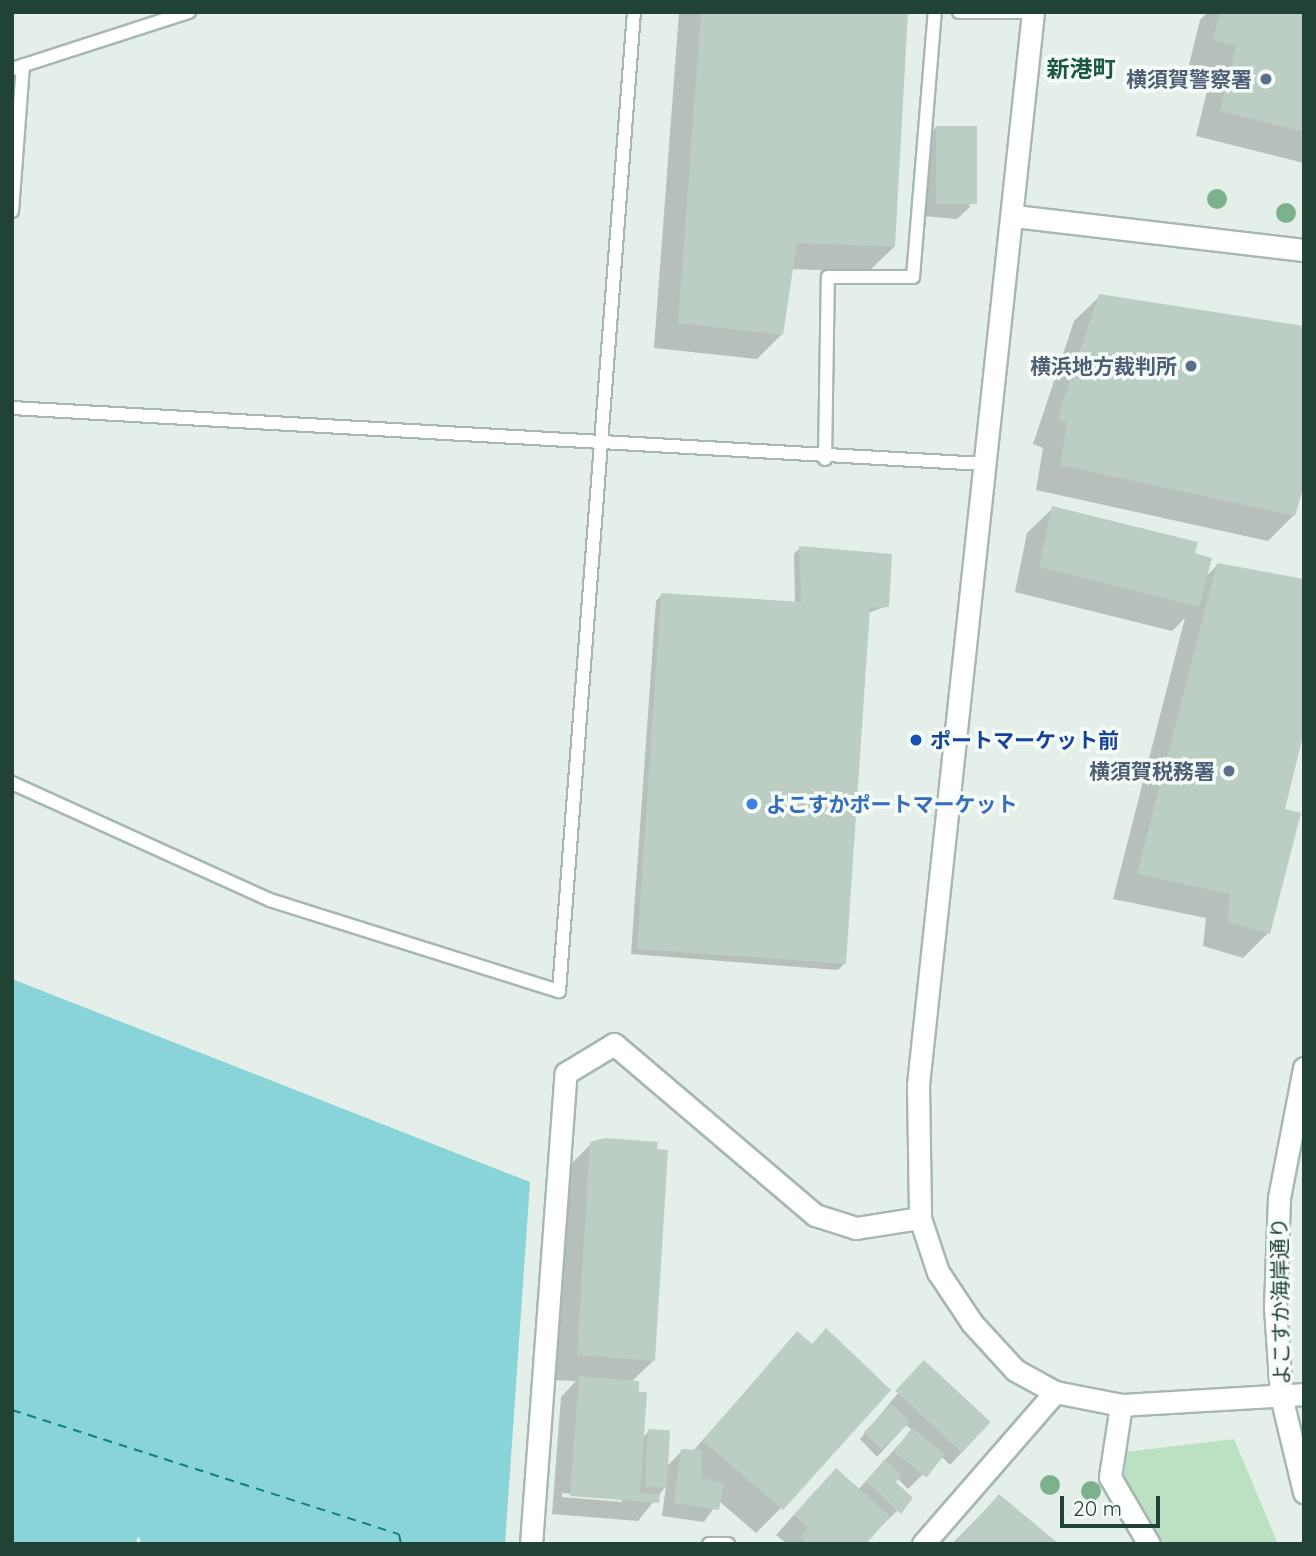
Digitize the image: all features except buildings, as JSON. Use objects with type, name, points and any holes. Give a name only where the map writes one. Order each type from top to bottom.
[{"type":"street","points":[[1033,12],[1014,216],[984,464],[918,1085],[920,1218],[938,1272],[971,1323],[1016,1370],[1055,1392],[1121,1405],[1304,1394]]},
{"type":"street","points":[[1014,216],[1304,250]]},
{"type":"street","points":[[531,1544],[566,1073],[614,1044],[815,1215],[856,1228],[920,1218]]},
{"type":"street","name":"よこすか海岸通り","points":[[1304,1068],[1279,1198],[1281,1396],[1304,1492]]},
{"type":"street","points":[[923,1544],[1055,1392]]},
{"type":"street","points":[[1121,1405],[1110,1478],[1149,1544]]},
{"type":"lane","points":[[12,211],[18,67],[189,12]]},
{"type":"lane","points":[[12,783],[270,900],[559,991],[606,443],[634,12]]},
{"type":"lane","points":[[825,459],[828,277],[913,276],[935,12]]},
{"type":"lane","points":[[959,12],[1021,12]]},
{"type":"lane","points":[[12,408],[606,443],[825,459],[984,464]]},
{"type":"lane","points":[[709,1544],[727,1544]]},
{"type":"green space","points":[[1234,1439],[1278,1544],[1162,1544],[1141,1524],[1124,1487],[1126,1452]]},
{"type":"water","points":[[12,979],[530,1182],[505,1544],[142,1544],[138,1536],[136,1544],[12,1544]]},
{"type":"ferry route","points":[[12,1410],[399,1534],[401,1544]]},
{"type":"place","name":"横須賀警察署","points":[[1266,79]]},
{"type":"place","name":"横浜地方裁判所","points":[[1191,366]]},
{"type":"place","name":"ポートマーケット前","points":[[916,740]]},
{"type":"place","name":"横須賀税務署","points":[[1229,771]]},
{"type":"place","name":"よこすかポートマーケット","points":[[752,804]]},
{"type":"district","name":"新港町","points":[[1081,69]]}]
